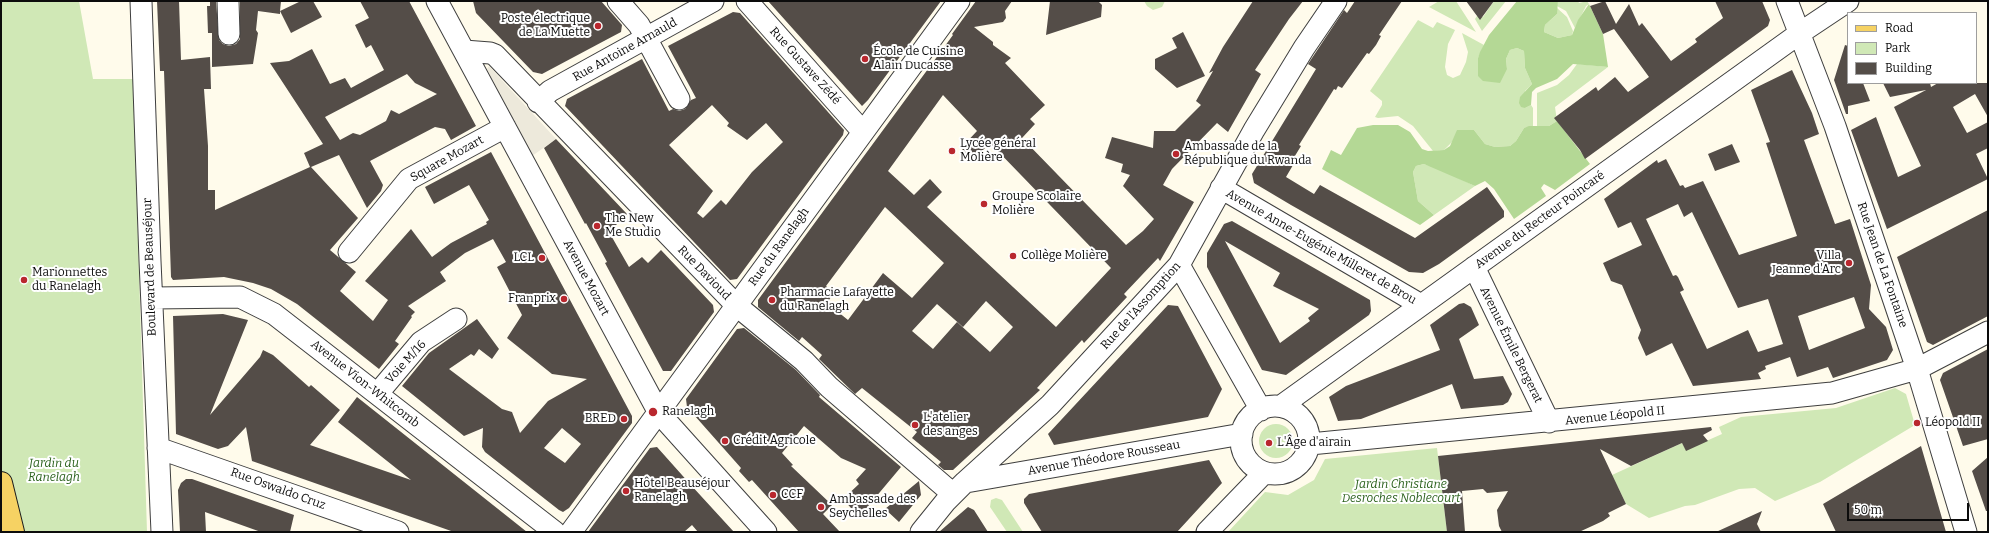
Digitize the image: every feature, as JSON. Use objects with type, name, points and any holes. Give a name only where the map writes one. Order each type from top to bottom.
[{"type":"main road","points":[[1,484],[13,532]]},
{"type":"street","name":"Boulevard de Beauséjour","points":[[141,1],[162,532]]},
{"type":"street","points":[[228,1],[229,34]]},
{"type":"street","points":[[618,1],[639,25],[679,99]]},
{"type":"street","name":"Rue Antoine Arnauld","points":[[538,102],[550,91],[647,39],[713,1]]},
{"type":"street","name":"Rue Gustave Zédé","points":[[747,1],[863,132]]},
{"type":"street","name":"Rue du Ranelagh","points":[[571,532],[959,1]]},
{"type":"street","name":"Rue de l'Assomption","points":[[921,532],[959,488],[1050,406],[1159,289],[1179,265],[1221,188],[1304,48],[1336,1]]},
{"type":"street","name":"Rue Jean de La Fontaine","points":[[1787,1],[1835,126],[1917,369],[1966,532]]},
{"type":"street","name":"Avenue du Recteur Poincaré","points":[[1281,406],[1800,33],[1848,1]]},
{"type":"street","name":"Avenue Mozart","points":[[444,4],[464,51],[659,413],[766,532]]},
{"type":"street","name":"Rue Davioud","points":[[464,51],[490,53],[495,55],[538,102],[737,306],[804,362],[829,387],[959,488]]},
{"type":"street","name":"Square Mozart","points":[[349,252],[409,179],[505,127]]},
{"type":"street","name":"Avenue Anne-Eugénie Milleret de Brou","points":[[1221,188],[1421,305]]},
{"type":"street","points":[[1179,265],[1261,410]]},
{"type":"street","name":"Avenue Émile Bergerat","points":[[1474,267],[1549,422]]},
{"type":"street","name":"Avenue Vion-Whitcomb","points":[[152,298],[240,296],[274,314],[555,532]]},
{"type":"street","name":"Voie M/16","points":[[378,394],[421,342],[456,319]]},
{"type":"street","name":"Avenue Léopold II","points":[[1310,444],[1549,422],[1832,393],[1917,369],[1988,332]]},
{"type":"street","points":[[1281,406],[1290,409],[1304,422],[1309,432],[1310,444],[1307,454],[1295,469],[1274,475],[1264,473],[1248,461],[1243,453],[1241,443],[1242,434],[1248,419],[1261,410],[1281,406]]},
{"type":"street","name":"Avenue Théodore Rousseau","points":[[959,488],[1242,434]]},
{"type":"street","name":"Rue Oswaldo Cruz","points":[[158,448],[398,532]]},
{"type":"street","points":[[1207,532],[1264,473]]},
{"type":"green space","name":"Jardin du Ranelagh","points":[[1,1],[79,1],[93,79],[133,79],[147,532],[1,532]]},
{"type":"green space","points":[[1144,1],[1165,1],[1162,7],[1153,10],[1147,6]]},
{"type":"green space","points":[[1439,1],[1456,1],[1476,32],[1429,7]]},
{"type":"green space","points":[[1494,1],[1506,1],[1482,31],[1475,19],[1477,16],[1483,17]]},
{"type":"green space","points":[[1517,1],[1558,1],[1557,14],[1545,25],[1544,32],[1558,38],[1572,35],[1578,20],[1589,4],[1603,34],[1608,67],[1573,64],[1557,79],[1536,88],[1532,92],[1531,105],[1525,108],[1521,107],[1519,103],[1520,97],[1532,84],[1525,68],[1524,51],[1517,48],[1510,50],[1506,59],[1507,69],[1500,83],[1483,81],[1478,76],[1478,58],[1480,52],[1489,35]]},
{"type":"green space","points":[[1558,1],[1578,1],[1579,3],[1587,1],[1589,4],[1586,6],[1575,28],[1566,11],[1557,6]]},
{"type":"green space","points":[[1557,8],[1567,17],[1573,31],[1572,35],[1558,38],[1544,32],[1545,25],[1557,14]]},
{"type":"green space","points":[[1418,20],[1433,28],[1437,22],[1455,30],[1448,44],[1445,67],[1447,75],[1453,78],[1460,75],[1466,62],[1468,52],[1462,33],[1484,45],[1478,58],[1507,69],[1506,59],[1510,50],[1517,48],[1524,51],[1525,68],[1532,84],[1525,91],[1525,108],[1531,105],[1533,108],[1533,126],[1524,128],[1516,141],[1510,146],[1495,147],[1485,144],[1474,130],[1453,141],[1444,150],[1433,151],[1413,126],[1398,116],[1375,117],[1382,105],[1382,101],[1370,91]]},
{"type":"green space","points":[[1577,64],[1608,67],[1555,107],[1557,121],[1549,126],[1537,126],[1537,93],[1557,85],[1569,75]]},
{"type":"green space","points":[[1557,121],[1590,164],[1555,190],[1544,184],[1541,188],[1546,196],[1514,219],[1494,189],[1485,181],[1475,186],[1424,164],[1416,166],[1413,172],[1418,201],[1434,215],[1420,225],[1322,169],[1331,150],[1341,155],[1357,128],[1373,125],[1398,125],[1410,132],[1422,149],[1428,151],[1444,150],[1450,146],[1457,130],[1474,130],[1485,144],[1495,147],[1510,146],[1516,141],[1524,128],[1529,126],[1549,126]]},
{"type":"green space","points":[[1424,164],[1437,168],[1475,186],[1434,215],[1418,201],[1413,172],[1416,166]]},
{"type":"green space","points":[[1895,388],[1906,394],[1915,425],[1820,482],[1775,501],[1755,488],[1739,489],[1695,505],[1685,506],[1649,518],[1626,504],[1612,475],[1682,443],[1686,450],[1722,434],[1719,427],[1741,417],[1836,408]]},
{"type":"green space","points":[[1273,424],[1279,424],[1283,425],[1290,431],[1293,441],[1292,448],[1286,455],[1279,458],[1273,458],[1269,457],[1262,451],[1259,444],[1259,438],[1260,434],[1266,427]]},
{"type":"green space","name":"Jardin Christiane Desroches Noblecourt","points":[[1437,448],[1447,532],[1228,532],[1265,492],[1288,495],[1314,480],[1325,459]]},
{"type":"green space","points":[[996,498],[1002,500],[1023,532],[1007,532],[990,507],[991,500]]},
{"type":"shaded area","points":[[489,66],[556,139],[532,156],[487,69]]},
{"type":"building","points":[[157,1],[179,1],[181,60],[210,57],[211,89],[204,89],[208,146],[208,190],[215,190],[215,210],[310,167],[304,153],[323,144],[270,63],[289,61],[312,49],[330,84],[345,78],[351,88],[384,70],[371,45],[366,48],[355,25],[369,18],[360,1],[409,1],[476,126],[451,140],[445,129],[435,127],[370,161],[383,185],[381,191],[367,208],[339,155],[311,167],[358,218],[330,250],[356,272],[340,291],[373,321],[388,300],[365,281],[411,229],[432,257],[451,243],[487,224],[486,222],[489,220],[469,185],[434,204],[425,187],[491,152],[632,416],[632,423],[569,508],[563,512],[559,510],[485,452],[482,447],[483,428],[464,436],[402,386],[429,353],[477,319],[499,349],[492,359],[479,349],[474,356],[471,354],[449,369],[502,409],[512,412],[520,433],[548,401],[587,379],[552,374],[507,338],[522,315],[497,267],[506,262],[493,239],[465,253],[440,272],[446,281],[408,306],[415,312],[395,341],[399,344],[379,369],[297,304],[271,289],[253,283],[224,277],[173,280],[171,277],[164,71],[160,71]],"holes":[[[407,74],[415,83],[437,94],[399,114],[391,110],[386,121],[360,135],[353,133],[340,140],[325,117]],[[562,428],[581,444],[565,463],[544,448]]]},
{"type":"building","points":[[210,1],[216,1],[219,40],[223,44],[229,46],[236,44],[240,39],[240,1],[281,1],[280,14],[258,11],[256,30],[258,33],[253,64],[212,67],[212,33],[208,33],[207,6],[210,6]]},
{"type":"building","points":[[301,1],[313,1],[322,17],[291,33],[280,11]]},
{"type":"building","points":[[473,1],[601,1],[622,25],[621,32],[542,74],[533,72],[476,13]]},
{"type":"building","points":[[768,1],[941,1],[862,106]]},
{"type":"building","points":[[976,1],[1012,1],[1005,11],[1006,18],[1003,22],[974,27],[993,42],[993,45],[1011,58],[1005,63],[1045,105],[1030,119],[1035,124],[1022,138],[1126,245],[1143,231],[1154,219],[1123,186],[1130,175],[1121,172],[1123,164],[1105,158],[1112,137],[1153,148],[1154,131],[1175,131],[1201,105],[1196,101],[1213,71],[1209,73],[1223,47],[1253,1],[1303,1],[1289,19],[1255,70],[1261,74],[1228,132],[1217,123],[1172,169],[1163,185],[1194,202],[1160,261],[1158,258],[1124,294],[1127,297],[1084,343],[1082,340],[1037,388],[1040,390],[953,470],[944,470],[938,465],[941,462],[912,438],[917,432],[862,388],[855,394],[819,359],[822,355],[802,337],[799,341],[758,307],[758,300],[953,35],[952,34]],"holes":[[[943,95],[977,131],[961,148],[973,160],[990,143],[1111,268],[1056,327],[927,207],[942,192],[930,179],[914,195],[888,171]],[[885,207],[944,263],[912,298],[883,273],[848,320],[827,303],[831,297],[826,293],[829,289],[826,286]],[[986,301],[1013,327],[990,352],[957,322],[933,349],[912,331],[937,304],[963,327]]]},
{"type":"building","points":[[1050,1],[1098,1],[1102,5],[1101,17],[1046,35]]},
{"type":"building","points":[[1355,1],[1402,1],[1379,35],[1381,36],[1376,45],[1369,54],[1367,53],[1342,88],[1338,86],[1336,90],[1334,89],[1299,145],[1301,146],[1290,164],[1293,165],[1286,177],[1314,194],[1320,185],[1415,238],[1487,187],[1504,211],[1504,217],[1439,264],[1423,273],[1409,272],[1254,183],[1252,174],[1316,69],[1308,64],[1344,10],[1347,13]]},
{"type":"building","points":[[1466,1],[1494,1],[1480,20]]},
{"type":"building","points":[[1605,1],[1616,24],[1629,4],[1639,26],[1642,23],[1671,61],[1697,42],[1695,39],[1723,18],[1715,1],[1762,1],[1770,20],[1768,26],[1585,159],[1580,150],[1554,118],[1596,87],[1598,91],[1615,77],[1628,92],[1649,77],[1614,29],[1603,34],[1590,6]]},
{"type":"building","points":[[733,12],[740,13],[844,130],[843,135],[737,279],[730,280],[565,106],[567,99],[642,59],[669,111],[673,109],[679,111],[685,109],[691,100],[696,98],[668,46]],"holes":[[[712,105],[729,123],[727,126],[747,140],[766,123],[783,142],[752,172],[726,205],[721,200],[703,218],[697,213],[713,191],[669,145]]]},
{"type":"building","points":[[1183,32],[1205,76],[1177,88],[1155,69],[1155,59],[1177,48],[1172,38]]},
{"type":"building","points":[[1845,45],[1847,46],[1847,84],[1863,84],[1870,101],[1848,106],[1848,114],[1846,114],[1834,80]]},
{"type":"building","points":[[1792,70],[1812,113],[1819,134],[1804,140],[1835,224],[1850,219],[1871,285],[1869,309],[1886,327],[1893,350],[1887,360],[1833,378],[1828,367],[1797,377],[1790,357],[1765,366],[1766,369],[1758,373],[1761,379],[1693,386],[1672,343],[1646,356],[1638,338],[1641,330],[1622,285],[1611,281],[1603,263],[1642,245],[1631,222],[1618,228],[1604,199],[1657,160],[1658,163],[1666,159],[1680,186],[1683,185],[1685,188],[1703,181],[1739,255],[1797,236],[1766,143],[1770,142],[1751,90]],"holes":[[[1678,204],[1684,217],[1692,212],[1738,308],[1768,299],[1783,344],[1758,352],[1748,330],[1707,349],[1680,292],[1684,290],[1678,277],[1676,275],[1673,276],[1646,219]],[[1854,297],[1865,328],[1809,350],[1798,316]]]},
{"type":"building","points":[[1988,83],[1988,117],[1975,94],[1953,107],[1967,133],[1988,122],[1988,148],[1976,154],[1988,179],[1887,229],[1851,130],[1876,117],[1898,177],[1921,166],[1894,107],[1926,90],[1890,97],[1884,84],[1930,84],[1931,87],[1936,84]]},
{"type":"building","points":[[556,139],[627,214],[609,232],[629,267],[642,257],[648,263],[661,250],[713,305],[714,312],[671,371],[663,371],[605,263],[607,262],[544,148]]},
{"type":"building","points":[[1732,144],[1740,162],[1715,171],[1708,154]]},
{"type":"building","points":[[1988,210],[1988,316],[1933,345],[1927,342],[1897,257]]},
{"type":"building","points":[[1232,221],[1370,300],[1371,311],[1369,315],[1286,375],[1262,370],[1207,267],[1207,253],[1224,224]],"holes":[[[1225,241],[1280,273],[1273,286],[1319,309],[1308,318],[1310,321],[1280,343]]]},
{"type":"building","points":[[1464,303],[1471,307],[1479,325],[1459,339],[1474,379],[1503,376],[1512,394],[1508,402],[1503,405],[1461,409],[1452,384],[1361,419],[1338,421],[1329,397],[1346,386],[1440,350],[1430,325],[1459,304]]},
{"type":"building","points":[[1168,305],[1178,306],[1222,389],[1208,417],[1054,445],[1048,434]]},
{"type":"building","points":[[223,314],[248,320],[210,415],[260,357],[263,350],[273,355],[309,387],[311,385],[340,410],[310,445],[411,480],[338,422],[357,397],[527,532],[454,532],[252,461],[246,427],[228,446],[218,449],[176,434],[173,316]]},
{"type":"building","points":[[744,328],[796,370],[820,395],[819,397],[901,467],[859,517],[843,499],[859,484],[856,480],[866,469],[841,458],[804,426],[782,453],[793,465],[791,466],[832,505],[823,514],[840,532],[799,532],[752,480],[749,482],[739,471],[741,468],[687,407],[686,399],[737,329]]},
{"type":"building","points":[[1988,349],[1988,439],[1963,446],[1940,380],[1943,373]]},
{"type":"building","points":[[1711,427],[1712,430],[1703,435],[1708,441],[1686,451],[1682,443],[1631,466],[1600,449],[1626,504],[1608,513],[1610,516],[1603,521],[1579,532],[1502,532],[1499,526],[1497,510],[1508,491],[1487,493],[1483,489],[1462,491],[1465,532],[1447,532],[1438,456]]},
{"type":"building","points":[[1921,446],[1946,532],[1836,532],[1823,504]]},
{"type":"building","points":[[657,447],[734,532],[698,532],[692,525],[684,532],[588,532],[650,448]]},
{"type":"building","points":[[1988,457],[1988,511],[1986,511],[1972,471]]},
{"type":"building","points":[[1209,460],[1222,483],[1177,532],[1042,532],[1024,503],[1024,499],[1029,494]]},
{"type":"building","points":[[186,479],[192,479],[294,515],[290,532],[261,532],[205,512],[206,532],[180,532],[178,490],[181,483]]},
{"type":"building","points":[[919,481],[921,495],[899,522],[885,509]]},
{"type":"building","points":[[968,507],[974,510],[988,532],[939,532]]},
{"type":"building","points":[[1762,511],[1757,524],[1761,532],[1716,532]]},
{"type":"place","name":"Poste électrique de La Muette","points":[[598,26]]},
{"type":"place","name":"École de Cuisine Alain Ducasse","points":[[865,59]]},
{"type":"place","name":"Lycée général Molière","points":[[952,151]]},
{"type":"place","name":"Ambassade de la République du Rwanda","points":[[1176,154]]},
{"type":"place","name":"Groupe Scolaire Molière","points":[[984,204]]},
{"type":"place","name":"The New Me Studio","points":[[597,226]]},
{"type":"place","name":"Collège Molière","points":[[1013,256]]},
{"type":"place","name":"LCL","points":[[542,258]]},
{"type":"place","name":"Villa Jeanne d'Arc","points":[[1849,263]]},
{"type":"place","name":"Marionnettes du Ranelagh","points":[[24,280]]},
{"type":"place","name":"Franprix","points":[[564,299]]},
{"type":"place","name":"Pharmacie Lafayette du Ranelagh","points":[[772,300]]},
{"type":"place","name":"Ranelagh","points":[[653,412]]},
{"type":"place","name":"BRED","points":[[624,419]]},
{"type":"place","name":"Léopold II","points":[[1917,423]]},
{"type":"place","name":"L'atelier des anges","points":[[915,425]]},
{"type":"place","name":"Crédit Agricole","points":[[725,441]]},
{"type":"place","name":"L'Âge d'airain","points":[[1269,443]]},
{"type":"place","name":"Hôtel Beauséjour Ranelagh","points":[[626,491]]},
{"type":"place","name":"CCF","points":[[773,495]]},
{"type":"place","name":"Ambassade des Seychelles","points":[[821,507]]}]
